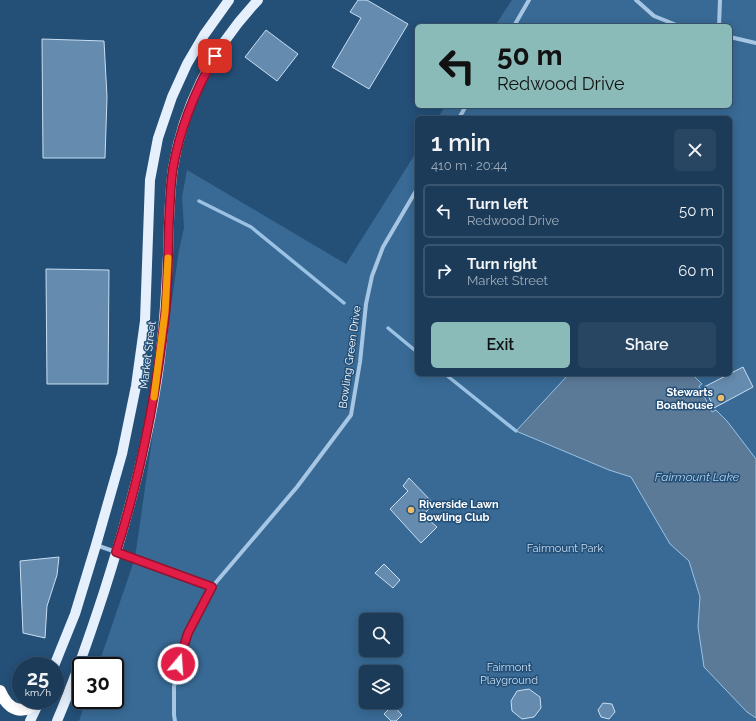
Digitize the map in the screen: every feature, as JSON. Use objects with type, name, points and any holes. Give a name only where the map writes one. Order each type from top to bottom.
[{"type":"highway","points":[[0,691],[2,697],[9,706],[12,707]]},
{"type":"highway","points":[[16,709],[28,709]]},
{"type":"main road","name":"Market Street","points":[[58,657],[75,614],[96,546],[122,454],[136,386],[145,321],[150,180],[158,138],[172,97],[187,64],[204,35],[229,0]]},
{"type":"main road","name":"Market Street","points":[[57,721],[88,639],[116,552],[142,462],[156,386],[165,312],[173,169],[185,121],[194,97],[209,66],[229,35],[258,0]]},
{"type":"main road","points":[[30,721],[35,709]]},
{"type":"street","points":[[515,24],[529,0]]},
{"type":"street","points":[[636,0],[654,16],[674,24]]},
{"type":"street","points":[[719,24],[720,0]]},
{"type":"street","points":[[732,37],[756,43]]},
{"type":"street","name":"Bowling Green Drive","points":[[175,721],[174,687],[178,664],[188,633],[212,587],[297,487],[351,415],[360,362],[366,304],[372,276],[383,247],[415,192]]},
{"type":"street","points":[[96,546],[212,587]]},
{"type":"green space","name":"Fairmount Park","points":[[512,0],[756,0],[756,721],[79,721],[83,709],[124,709],[124,657],[101,657],[135,558],[179,250],[184,228],[182,197],[187,170],[346,264],[415,154],[415,376],[732,376],[732,116],[439,116],[444,108],[732,108],[732,24],[496,24]]},
{"type":"water","name":"Fairmount Lake","points":[[567,376],[694,376],[702,384],[699,386],[712,412],[716,410],[727,421],[756,459],[756,718],[747,712],[704,667],[698,627],[700,597],[689,561],[670,544],[631,477],[609,470],[516,431]]},
{"type":"building","points":[[358,0],[367,0],[408,24],[369,89],[332,67],[361,18],[350,12]]},
{"type":"building","points":[[266,30],[298,54],[277,81],[245,57]]},
{"type":"building","points":[[42,39],[104,41],[107,97],[105,158],[43,158]]},
{"type":"building","points":[[46,269],[109,270],[108,384],[47,384]]},
{"type":"building","name":"Stewarts Boathouse","points":[[743,367],[753,387],[714,408],[704,387],[725,376],[732,376],[732,373]]},
{"type":"building","points":[[409,478],[434,504],[423,515],[437,527],[421,543],[390,509],[408,491],[403,486]]},
{"type":"building","points":[[59,557],[57,575],[47,606],[45,638],[23,633],[20,561]]},
{"type":"building","points":[[384,564],[400,580],[393,588],[375,573]]},
{"type":"building","points":[[529,689],[540,697],[541,708],[534,717],[522,719],[512,711],[511,701],[517,691]]},
{"type":"building","points":[[603,703],[612,704],[615,712],[609,719],[601,717],[598,710]]},
{"type":"building","points":[[389,709],[397,709],[402,715],[396,721],[391,721],[384,714]]},
{"type":"waterway","points":[[199,201],[251,227],[344,303]]},
{"type":"waterway","points":[[388,328],[415,350]]},
{"type":"waterway","points":[[447,376],[516,431]]},
{"type":"slow traffic","points":[[154,397],[165,312],[168,258]]},
{"type":"place","name":"Stewarts Boathouse","points":[[721,398]]},
{"type":"place","name":"Riverside Lawn Bowling Club","points":[[411,510]]},
{"type":"route","points":[[178,664],[188,633],[212,587],[116,552],[142,462],[159,366],[165,312],[173,169],[185,121],[201,80],[215,56]]},
{"type":"park label","name":"Fairmont Playground","points":[[509,673]]}]
